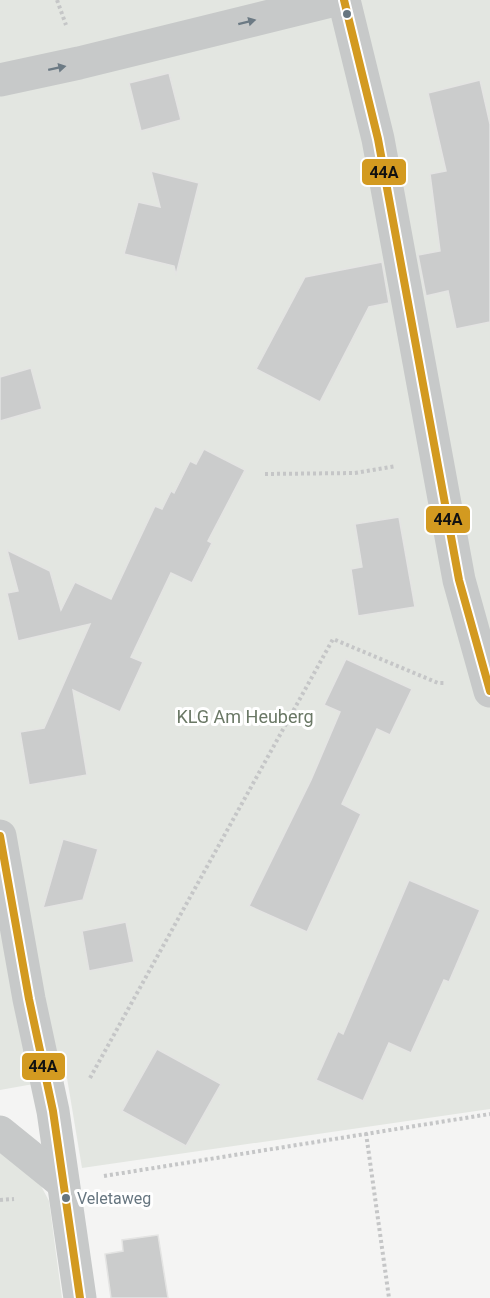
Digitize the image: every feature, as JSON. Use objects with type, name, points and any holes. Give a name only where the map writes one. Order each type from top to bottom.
[{"type":"street","points":[[0,80],[79,63],[335,0]]},
{"type":"street","points":[[344,0],[378,139],[459,580],[490,691]]},
{"type":"street","points":[[0,836],[29,999],[53,1111],[80,1298]]},
{"type":"street","points":[[0,1132],[63,1183]]},
{"type":"path","points":[[266,474],[355,472],[437,459]]},
{"type":"path","points":[[85,1087],[333,639],[438,684],[447,683]]},
{"type":"path","points":[[63,1183],[490,1114]]},
{"type":"path","points":[[366,1133],[389,1298]]},
{"type":"path","points":[[0,1200],[23,1198]]},
{"type":"green space","name":"KLG Am Heuberg","points":[[0,0],[490,0],[490,1109],[82,1168],[67,1078],[0,1090]]},
{"type":"green space","points":[[0,1152],[40,1184],[49,1201],[62,1298],[0,1298]]},
{"type":"building","points":[[169,73],[181,120],[141,131],[129,83]]},
{"type":"building","points":[[480,80],[490,124],[490,322],[456,329],[448,291],[426,296],[418,255],[440,251],[430,174],[446,171],[428,93]]},
{"type":"building","points":[[151,171],[199,183],[176,275],[174,266],[124,254],[138,202],[160,207]]},
{"type":"building","points":[[382,262],[389,303],[369,307],[320,402],[256,369],[305,277]]},
{"type":"building","points":[[31,368],[42,409],[0,421],[0,377]]},
{"type":"building","points":[[204,449],[245,470],[208,541],[212,543],[192,583],[171,573],[131,657],[143,662],[120,712],[73,690],[87,775],[29,785],[20,732],[44,728],[90,624],[18,641],[7,593],[18,591],[7,550],[50,571],[61,610],[75,582],[111,599],[155,506],[162,509],[171,491],[174,493],[190,461],[196,464]]},
{"type":"building","points":[[399,517],[415,607],[358,616],[351,569],[362,567],[355,524]]},
{"type":"building","points":[[346,659],[412,689],[390,735],[377,729],[342,804],[361,814],[307,932],[249,906],[311,780],[340,712],[324,705]]},
{"type":"building","points":[[63,839],[98,849],[83,900],[43,908]]},
{"type":"building","points":[[409,880],[480,910],[449,982],[444,980],[411,1053],[389,1043],[363,1101],[316,1080],[338,1031],[343,1034]]},
{"type":"building","points":[[126,922],[134,962],[89,971],[82,931]]},
{"type":"building","points":[[157,1049],[221,1084],[186,1146],[122,1111]]},
{"type":"building","points":[[158,1235],[168,1298],[111,1298],[105,1254],[123,1251],[122,1240]]},
{"type":"transit line","name":"44A","points":[[344,0],[378,139],[459,580],[490,691]]},
{"type":"transit line","name":"44A","points":[[0,836],[29,999],[53,1111],[80,1298]]},
{"type":"place","name":"Veletaweg","points":[[66,1198]]}]
